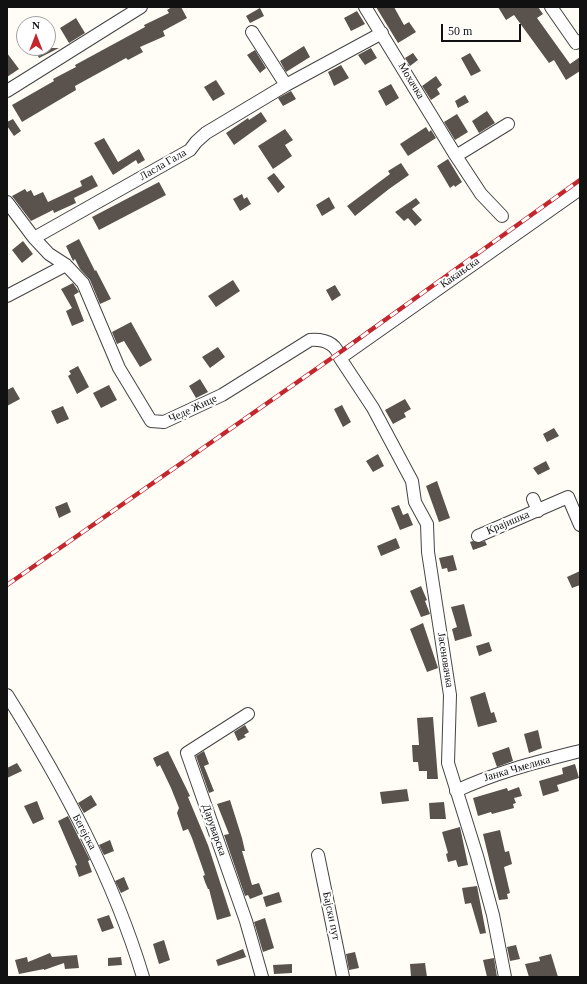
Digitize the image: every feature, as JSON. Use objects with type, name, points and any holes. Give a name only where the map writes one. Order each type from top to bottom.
[{"type":"street","points":[[7,91],[141,7]]},
{"type":"street","name":"Мохачка","points":[[366,7],[456,156],[481,194],[502,216]]},
{"type":"street","points":[[551,7],[578,42]]},
{"type":"street","points":[[252,32],[286,84]]},
{"type":"street","name":"Ласла Гала","points":[[34,238],[190,150],[206,133],[286,84],[382,33]]},
{"type":"street","points":[[456,156],[508,124]]},
{"type":"street","name":"Какањска","points":[[340,358],[580,189]]},
{"type":"street","name":"Чеде Жице","points":[[7,202],[34,238],[49,254],[66,265],[83,283],[119,368],[151,421],[164,422],[222,395],[310,340],[321,339],[328,342],[334,346],[340,358]]},
{"type":"street","points":[[7,296],[66,265]]},
{"type":"street","name":"Јасеновачка","points":[[340,358],[373,408],[412,481],[415,502],[427,524],[428,552],[450,695],[448,764],[477,856],[493,915],[505,977]]},
{"type":"street","name":"Крајишка","points":[[478,536],[568,497],[580,525]]},
{"type":"street","name":"Крајишка","points":[[534,499],[538,511]]},
{"type":"street","name":"Бегејска","points":[[7,695],[33,736],[104,870],[143,977]]},
{"type":"street","name":"Даруварска","points":[[248,714],[187,753],[246,921],[262,977]]},
{"type":"street","name":"Јанка Чмелика","points":[[456,791],[485,777],[580,751]]},
{"type":"street","name":"Бајски пут","points":[[318,855],[344,977]]},
{"type":"building","points":[[172,7],[181,7],[187,18],[163,31],[165,36],[140,47],[143,52],[128,60],[126,58],[75,86],[76,90],[22,122],[12,105],[54,81],[53,79],[76,67],[75,65],[145,27],[144,25],[169,13],[167,10]]},
{"type":"building","points":[[376,7],[394,7],[404,25],[409,22],[416,32],[398,43]]},
{"type":"building","points":[[498,7],[538,7],[543,14],[537,18],[570,64],[580,57],[580,71],[566,80],[554,60],[549,63],[514,15],[506,20]]},
{"type":"building","points":[[260,8],[264,16],[250,23],[246,16]]},
{"type":"building","points":[[357,11],[365,24],[351,31],[344,18]]},
{"type":"building","points":[[76,18],[85,33],[69,43],[60,28]]},
{"type":"building","points":[[304,46],[310,57],[286,72],[280,61]]},
{"type":"building","points":[[371,48],[377,58],[365,65],[358,55]]},
{"type":"building","points":[[255,50],[266,68],[260,73],[247,55]]},
{"type":"building","points":[[7,53],[19,69],[7,77]]},
{"type":"building","points":[[413,53],[418,60],[410,66],[405,58]]},
{"type":"building","points":[[470,53],[481,71],[471,76],[461,58]]},
{"type":"building","points":[[341,65],[349,78],[334,86],[328,72]]},
{"type":"building","points":[[436,76],[442,85],[437,89],[440,94],[431,100],[422,86]]},
{"type":"building","points":[[216,80],[225,94],[213,101],[204,87]]},
{"type":"building","points":[[391,84],[399,98],[386,106],[378,91]]},
{"type":"building","points":[[291,91],[296,99],[283,106],[278,98]]},
{"type":"building","points":[[465,95],[469,102],[458,108],[455,101]]},
{"type":"building","points":[[487,111],[495,123],[479,133],[472,121]]},
{"type":"building","points":[[261,112],[267,121],[234,145],[226,133],[248,118],[249,120]]},
{"type":"building","points":[[457,114],[468,132],[455,140],[444,122]]},
{"type":"building","points":[[13,119],[21,131],[14,136],[7,126],[7,122]]},
{"type":"building","points":[[426,127],[429,132],[431,130],[436,138],[408,156],[400,144]]},
{"type":"building","points":[[285,129],[293,140],[285,145],[292,156],[273,169],[258,146]]},
{"type":"building","points":[[104,138],[118,162],[139,149],[145,160],[138,164],[136,160],[113,175],[94,143]]},
{"type":"building","points":[[448,159],[462,182],[455,187],[454,185],[450,188],[437,166]]},
{"type":"building","points":[[401,163],[409,175],[355,216],[347,206],[390,174],[388,171]]},
{"type":"building","points":[[274,173],[285,187],[278,193],[267,178]]},
{"type":"building","points":[[92,175],[98,186],[74,198],[76,203],[54,213],[53,210],[31,221],[12,196],[25,189],[27,192],[31,190],[34,196],[43,192],[48,202],[82,186],[80,181]]},
{"type":"building","points":[[159,182],[166,195],[99,230],[92,217]]},
{"type":"building","points":[[242,194],[244,199],[247,197],[251,204],[240,211],[233,199]]},
{"type":"building","points":[[329,197],[335,208],[322,216],[316,205]]},
{"type":"building","points":[[416,198],[420,203],[412,209],[422,220],[415,226],[408,218],[404,221],[395,212]]},
{"type":"building","points":[[79,239],[111,299],[100,304],[90,280],[80,269],[75,259],[73,261],[66,246]]},
{"type":"building","points":[[23,241],[33,254],[22,263],[12,250]]},
{"type":"building","points":[[233,280],[240,291],[216,307],[208,296]]},
{"type":"building","points":[[73,283],[79,292],[74,295],[84,321],[72,326],[66,311],[72,308],[61,289]]},
{"type":"building","points":[[335,285],[341,295],[332,301],[326,290]]},
{"type":"building","points":[[131,322],[152,360],[140,367],[124,341],[117,344],[112,332]]},
{"type":"building","points":[[218,347],[225,357],[210,368],[202,357]]},
{"type":"building","points":[[78,366],[89,387],[77,394],[68,376],[71,374],[69,371]]},
{"type":"building","points":[[200,379],[208,392],[196,398],[189,386]]},
{"type":"building","points":[[109,385],[117,400],[101,408],[93,393]]},
{"type":"building","points":[[13,387],[20,399],[7,406],[7,390]]},
{"type":"building","points":[[405,399],[411,409],[404,413],[406,417],[393,424],[385,410]]},
{"type":"building","points":[[342,405],[351,422],[343,427],[334,409]]},
{"type":"building","points":[[63,406],[69,419],[57,424],[51,411]]},
{"type":"building","points":[[554,428],[559,436],[547,442],[543,434]]},
{"type":"building","points":[[378,454],[384,466],[373,472],[366,461]]},
{"type":"building","points":[[546,461],[550,469],[538,475],[533,468]]},
{"type":"building","points":[[437,481],[450,518],[439,522],[426,486]]},
{"type":"building","points":[[67,502],[71,512],[59,518],[55,507]]},
{"type":"building","points":[[399,505],[403,515],[408,513],[413,525],[400,530],[391,508]]},
{"type":"building","points":[[396,538],[400,548],[381,556],[377,546]]},
{"type":"building","points":[[473,541],[478,543],[485,541],[487,545],[473,550],[470,542]]},
{"type":"building","points":[[453,555],[457,570],[448,572],[447,568],[442,569],[439,558]]},
{"type":"building","points":[[580,571],[580,585],[572,588],[567,577]]},
{"type":"building","points":[[421,586],[427,600],[425,601],[430,614],[421,617],[410,591]]},
{"type":"building","points":[[464,604],[472,636],[455,641],[452,629],[457,627],[451,607]]},
{"type":"building","points":[[423,623],[438,668],[427,672],[410,629]]},
{"type":"building","points":[[489,642],[492,651],[479,656],[476,646]]},
{"type":"building","points":[[485,692],[491,713],[494,712],[497,722],[478,727],[470,697]]},
{"type":"building","points":[[433,717],[438,779],[427,779],[427,771],[419,771],[418,762],[413,762],[412,745],[419,745],[417,718]]},
{"type":"building","points":[[245,725],[249,732],[244,735],[246,737],[238,741],[234,732]]},
{"type":"building","points":[[538,730],[542,748],[529,753],[524,734]]},
{"type":"building","points":[[509,747],[513,761],[497,767],[492,753]]},
{"type":"building","points":[[168,751],[190,796],[188,797],[208,845],[231,916],[217,920],[209,889],[203,876],[205,875],[192,838],[188,829],[183,831],[177,813],[179,808],[171,788],[160,765],[157,767],[153,758]]},
{"type":"building","points":[[204,751],[209,764],[204,766],[214,791],[209,793],[196,756]]},
{"type":"building","points":[[17,763],[22,771],[7,778],[7,768]]},
{"type":"building","points":[[575,764],[579,778],[557,785],[559,791],[543,796],[539,781],[563,774],[562,768]]},
{"type":"building","points":[[519,787],[522,796],[514,798],[516,803],[513,804],[514,808],[478,816],[473,798],[507,788],[508,791]]},
{"type":"building","points":[[407,789],[409,801],[382,804],[380,792]]},
{"type":"building","points":[[91,795],[97,805],[84,813],[78,803]]},
{"type":"building","points":[[230,800],[242,838],[245,851],[242,851],[252,885],[259,883],[263,894],[250,899],[248,895],[245,896],[224,835],[229,834],[217,804]]},
{"type":"building","points":[[37,801],[44,819],[33,824],[24,806]]},
{"type":"building","points":[[444,802],[446,819],[430,819],[429,803]]},
{"type":"building","points":[[68,816],[90,860],[88,861],[92,872],[79,877],[75,866],[77,865],[58,821]]},
{"type":"building","points":[[460,827],[468,865],[458,867],[456,860],[448,862],[446,854],[448,853],[442,832]]},
{"type":"building","points":[[500,830],[505,852],[509,851],[512,864],[504,867],[510,893],[507,894],[508,899],[499,900],[483,834]]},
{"type":"building","points":[[110,840],[114,851],[104,855],[99,845]]},
{"type":"building","points":[[124,877],[129,889],[121,893],[115,881]]},
{"type":"building","points":[[477,886],[486,933],[480,934],[471,903],[465,904],[462,888]]},
{"type":"building","points":[[279,892],[282,902],[266,907],[263,897]]},
{"type":"building","points":[[109,915],[114,928],[102,932],[97,919]]},
{"type":"building","points":[[265,918],[274,948],[263,952],[254,922]]},
{"type":"building","points":[[164,940],[170,960],[159,964],[153,944]]},
{"type":"building","points":[[516,945],[520,959],[510,961],[507,947]]},
{"type":"building","points":[[243,949],[246,957],[218,966],[216,960]]},
{"type":"building","points":[[355,952],[359,968],[349,970],[346,954]]},
{"type":"building","points":[[50,953],[52,957],[77,955],[79,968],[65,969],[64,963],[44,970],[19,974],[15,960],[27,957],[28,962]]},
{"type":"building","points":[[551,954],[558,977],[529,977],[525,964],[540,961],[539,957]]},
{"type":"building","points":[[121,957],[122,965],[108,966],[108,958]]},
{"type":"building","points":[[494,958],[497,977],[487,977],[483,960]]},
{"type":"building","points":[[425,963],[427,977],[411,977],[410,964]]},
{"type":"building","points":[[292,964],[292,973],[274,974],[273,965]]},
{"type":"railway","points":[[7,585],[339,353],[580,180]]}]
